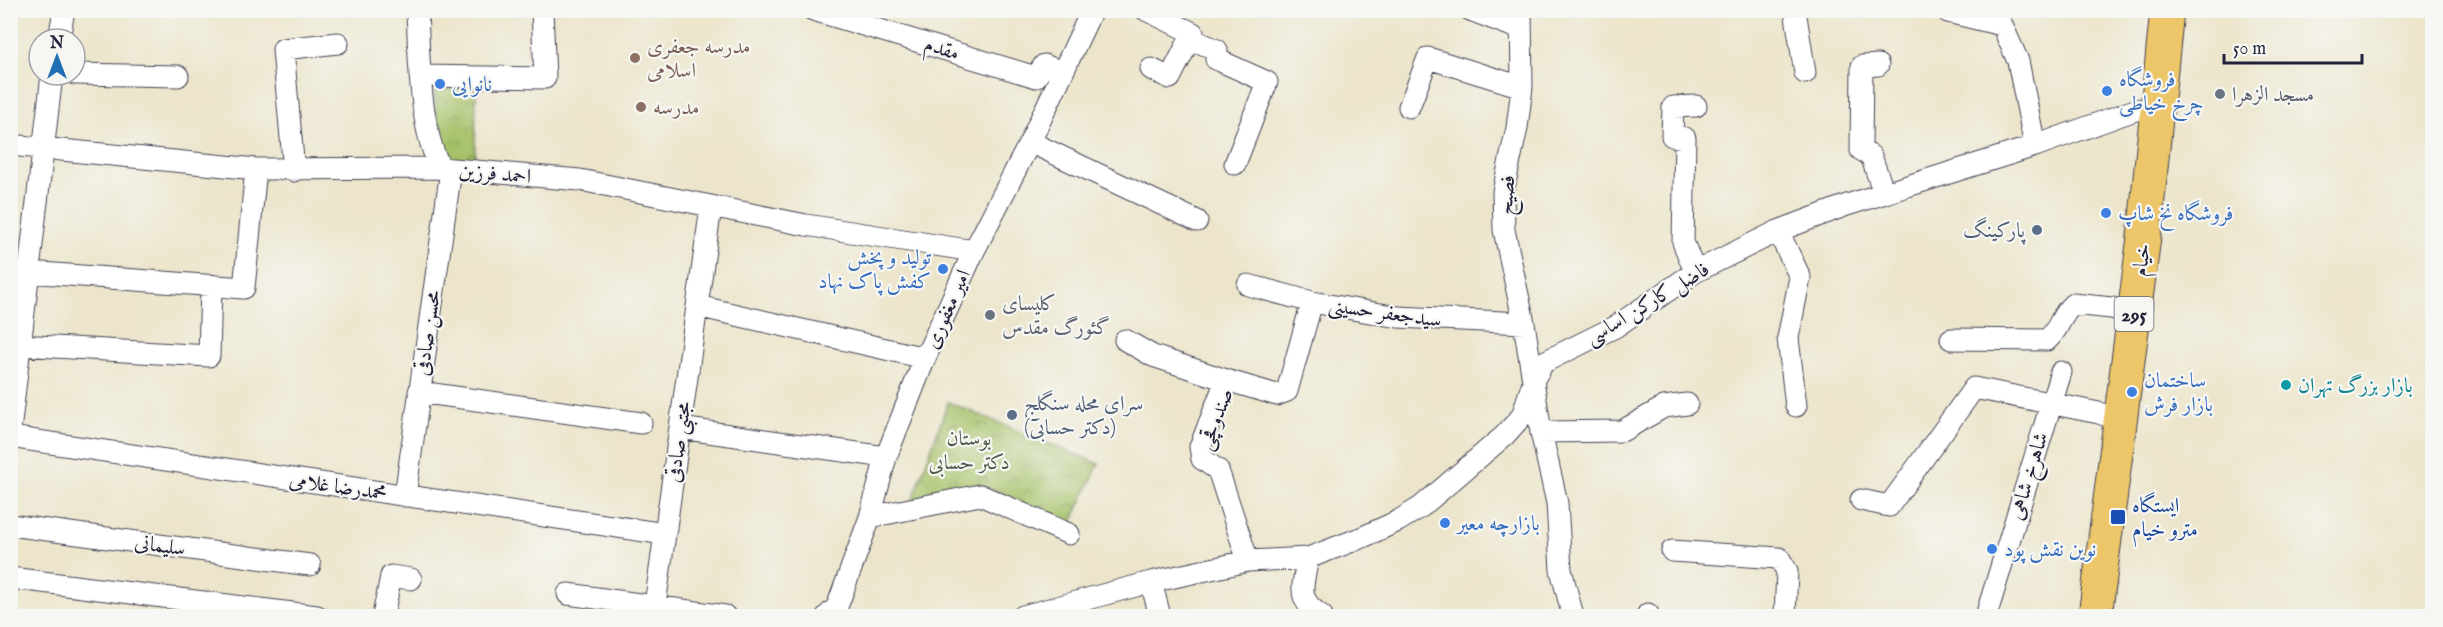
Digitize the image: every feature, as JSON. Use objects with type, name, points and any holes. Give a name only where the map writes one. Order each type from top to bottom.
[{"type":"main road","name":"خیام","points":[[2095,616],[2133,315],[2167,10]]},
{"type":"street","points":[[61,27],[64,10]]},
{"type":"street","points":[[417,10],[420,76],[433,154],[446,169]]},
{"type":"street","points":[[420,76],[545,78],[542,10]]},
{"type":"street","name":"مقدم","points":[[813,10],[1036,77],[1044,65],[1063,72]]},
{"type":"street","name":"امیر مغفوری","points":[[827,616],[837,608],[870,517],[886,457],[925,358],[974,251],[1030,142],[1092,10]]},
{"type":"street","points":[[1146,10],[1217,50],[1216,59],[1267,82],[1235,164]]},
{"type":"street","points":[[1470,10],[1521,20]]},
{"type":"street","points":[[1795,10],[1806,73]]},
{"type":"street","points":[[1948,12],[2002,25],[2018,61],[2035,146]]},
{"type":"street","name":"فصیح","points":[[1521,20],[1522,87],[1517,128],[1503,192],[1504,230],[1524,323],[1541,432],[1557,503],[1562,570],[1573,616]]},
{"type":"street","points":[[1151,69],[1170,78],[1191,36]]},
{"type":"street","points":[[294,171],[283,49],[338,43]]},
{"type":"street","points":[[1409,107],[1428,58],[1522,87]]},
{"type":"street","points":[[1878,65],[1862,66],[1861,150],[1871,156],[1884,193]]},
{"type":"street","points":[[87,74],[178,76]]},
{"type":"street","points":[[10,431],[13,379],[20,345],[50,87]]},
{"type":"street","points":[[1695,272],[1683,242],[1685,138],[1672,136],[1673,107],[1696,106]]},
{"type":"street","name":"فاضل کارکن اساسی","points":[[1023,616],[1151,582],[1248,561],[1308,558],[1390,525],[1421,507],[1505,435],[1522,416],[1534,379],[1544,362],[1615,327],[1695,272],[1778,231],[1884,193],[2035,146],[2135,110],[2157,109]]},
{"type":"street","points":[[1030,142],[1197,221]]},
{"type":"street","name":"احمد فرزین","points":[[10,145],[256,169],[294,171],[446,169],[580,180],[711,207],[974,251]]},
{"type":"street","points":[[28,272],[244,288],[256,169]]},
{"type":"street","name":"محسن صادقی","points":[[405,496],[446,169]]},
{"type":"street","name":"مجتبی صادقی","points":[[655,605],[711,207]]},
{"type":"street","points":[[1778,231],[1800,277],[1788,338],[1796,406]]},
{"type":"street","points":[[20,345],[209,356],[212,285]]},
{"type":"street","name":"سیدجعفر حسینی","points":[[1248,285],[1312,302],[1421,320],[1524,323]]},
{"type":"street","name":"صندوقچی","points":[[1248,561],[1218,470],[1202,459],[1199,454],[1226,380],[1277,394],[1287,391],[1312,302]]},
{"type":"street","points":[[1951,339],[2047,340],[2055,333],[2061,315],[2073,304],[2112,308],[2133,315]]},
{"type":"street","points":[[697,306],[925,358]]},
{"type":"street","points":[[1125,340],[1153,356],[1226,380]]},
{"type":"street","points":[[1861,500],[1889,506],[1974,388],[2050,403],[2061,372]]},
{"type":"street","points":[[419,392],[641,423]]},
{"type":"street","name":"شاهرخ شاهی","points":[[1986,616],[2050,403],[2119,420]]},
{"type":"street","points":[[1541,432],[1622,430],[1664,407],[1687,404]]},
{"type":"street","points":[[680,428],[886,457]]},
{"type":"street","name":"محمدرضا غلامی","points":[[10,437],[665,534]]},
{"type":"street","points":[[870,517],[980,495],[1069,534]]},
{"type":"street","name":"سلیمانی","points":[[10,525],[310,565]]},
{"type":"street","points":[[1672,551],[1779,558],[1786,571],[1785,616]]},
{"type":"street","points":[[1308,558],[1303,590],[1304,601],[1308,608],[1322,616]]},
{"type":"street","points":[[383,616],[391,576],[411,579]]},
{"type":"street","points":[[10,578],[170,607],[316,616]]},
{"type":"street","points":[[1151,582],[1160,616]]},
{"type":"street","points":[[568,594],[725,616]]},
{"type":"green space","points":[[434,89],[476,89],[475,160],[446,160],[438,143]]},
{"type":"green space","name":"بوستان دکتر حسابی","points":[[948,402],[1099,464],[1071,524],[980,484],[912,502]]},
{"type":"place","name":"مدرسه جعفری اسلامی","points":[[635,58]]},
{"type":"place","name":"نانوایی","points":[[440,84]]},
{"type":"place","name":"فروشگاه چرخ خیاطی","points":[[2107,91]]},
{"type":"place","name":"مسجد الزهرا","points":[[2220,94]]},
{"type":"place","name":"مدرسه","points":[[641,107]]},
{"type":"place","name":"فروشگاه نخ شاپ","points":[[2106,213]]},
{"type":"place","name":"پارکینگ","points":[[2037,230]]},
{"type":"place","name":"تولید و پخش کفش پاک نهاد","points":[[943,269]]},
{"type":"place","name":"کلیسای گئورگ مقدس","points":[[990,315]]},
{"type":"place","name":"بازار بزرگ تهران","points":[[2286,385]]},
{"type":"place","name":"ساختمان بازار فرش","points":[[2132,392]]},
{"type":"place","name":"سرای محله سنگلج (دکتر حسابی)","points":[[1012,415]]},
{"type":"place","name":"ایستگاه مترو خیام","points":[[2118,517]]},
{"type":"place","name":"بازارچه معیر","points":[[1445,523]]},
{"type":"place","name":"نوین نقش پود","points":[[1992,549]]}]
